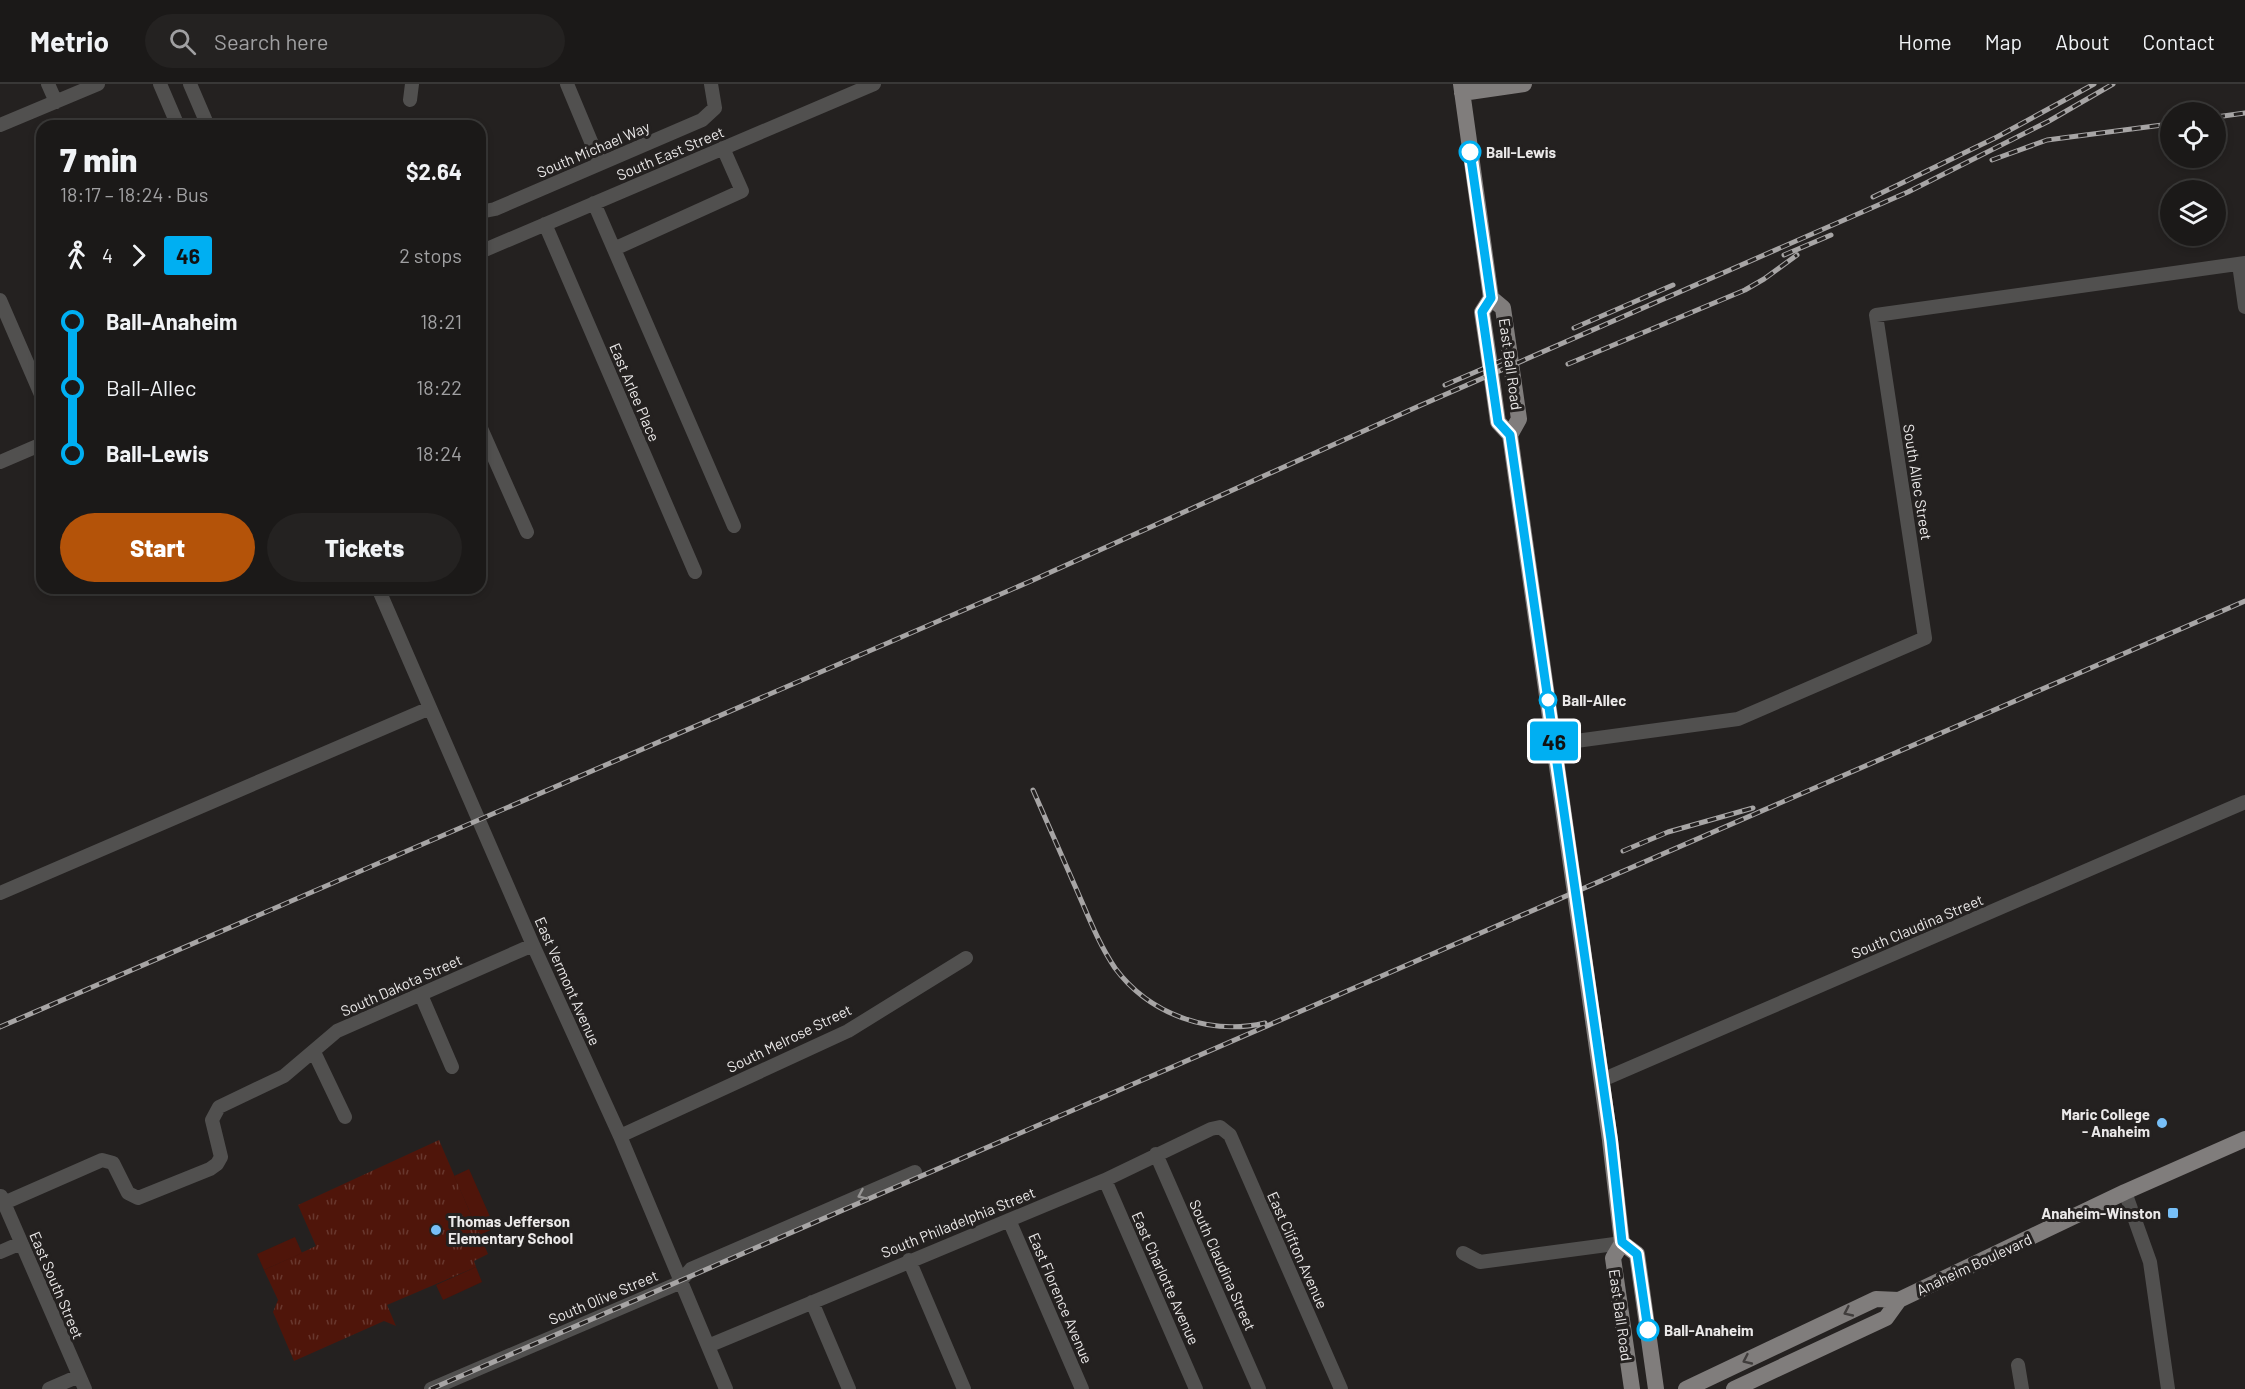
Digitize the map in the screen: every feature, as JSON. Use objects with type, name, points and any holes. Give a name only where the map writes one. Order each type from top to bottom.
[{"type":"main road","points":[[1461,89],[1524,84]]},
{"type":"main road","name":"East Ball Road","points":[[1461,89],[1491,298],[1482,312],[1498,422],[1510,435],[1602,1080],[1622,1242],[1613,1258],[1632,1389]]},
{"type":"main road","name":"Anaheim Boulevard","points":[[1686,1389],[1876,1299],[1899,1300],[2125,1192],[2245,1139]]},
{"type":"main road","name":"East Ball Road","points":[[1622,1242],[1637,1254],[1656,1389]]},
{"type":"main road","name":"Anaheim Boulevard","points":[[1734,1389],[1886,1318],[1899,1300]]},
{"type":"street","points":[[48,84],[56,102]]},
{"type":"street","points":[[0,126],[98,84]]},
{"type":"street","points":[[175,120],[162,89],[189,84],[205,120]]},
{"type":"street","points":[[410,100],[412,84]]},
{"type":"street","points":[[567,84],[600,163]]},
{"type":"street","name":"South Michael Way","points":[[486,211],[495,209],[702,120],[715,108],[711,84]]},
{"type":"street","name":"South East Street","points":[[486,249],[870,85]]},
{"type":"street","points":[[614,249],[742,191],[723,148]]},
{"type":"street","points":[[594,203],[734,526]]},
{"type":"street","name":"East Arlee Place","points":[[545,224],[695,572]]},
{"type":"street","points":[[2242,263],[2245,307]]},
{"type":"street","name":"South Allec Street","points":[[1554,744],[1738,719],[1925,638],[1876,315],[2242,263]]},
{"type":"street","points":[[0,300],[36,383]]},
{"type":"street","points":[[486,440],[527,532]]},
{"type":"street","points":[[0,462],[36,447]]},
{"type":"street","name":"East Vermont Avenue","points":[[381,594],[533,945],[620,1136],[679,1283],[726,1389]]},
{"type":"street","points":[[0,893],[430,708]]},
{"type":"street","name":"South Claudina Street","points":[[1602,1080],[2245,802]]},
{"type":"street","name":"South Dakota Street","points":[[2,1198],[102,1160],[113,1162],[128,1193],[138,1198],[210,1168],[218,1164],[221,1156],[212,1120],[219,1107],[284,1076],[337,1031],[533,945]]},
{"type":"street","name":"South Melrose Street","points":[[620,1136],[848,1031],[966,958]]},
{"type":"street","points":[[421,994],[452,1067]]},
{"type":"street","points":[[314,1052],[345,1117]]},
{"type":"street","name":"South Philadelphia Street","points":[[708,1346],[909,1260],[1105,1180],[1156,1154],[1220,1127]]},
{"type":"street","name":"East Clifton Avenue","points":[[1220,1127],[1230,1135],[1339,1389]]},
{"type":"street","name":"South Claudina Street","points":[[1156,1154],[1260,1389]]},
{"type":"street","name":"South Olive Street","points":[[431,1389],[679,1283],[691,1269],[915,1172]]},
{"type":"street","name":"East Charlotte Avenue","points":[[1105,1180],[1196,1389]]},
{"type":"street","points":[[2125,1192],[2150,1262],[2168,1389]]},
{"type":"street","name":"East South Street","points":[[2,1198],[82,1383]]},
{"type":"street","name":"East Florence Avenue","points":[[1009,1220],[1082,1389]]},
{"type":"street","points":[[1463,1253],[1480,1262],[1622,1242]]},
{"type":"street","points":[[0,1251],[21,1243]]},
{"type":"street","points":[[909,1260],[964,1389]]},
{"type":"street","points":[[812,1302],[849,1389]]},
{"type":"street","points":[[2018,1365],[2022,1389]]},
{"type":"street","points":[[49,1389],[82,1383]]},
{"type":"green space","points":[[439,1140],[488,1254],[474,1261],[476,1267],[387,1305],[396,1326],[384,1321],[294,1361],[273,1312],[278,1300],[264,1270],[316,1246],[298,1205]]},
{"type":"green space","points":[[469,1169],[495,1228],[480,1235],[454,1176]]},
{"type":"green space","points":[[295,1237],[302,1253],[264,1270],[257,1254]]},
{"type":"green space","points":[[476,1267],[482,1282],[443,1300],[436,1285]]},
{"type":"railway","points":[[1873,197],[1997,137],[2094,84]]},
{"type":"railway","points":[[0,1027],[1031,581],[1419,406],[1908,192],[2049,121],[2113,84]]},
{"type":"railway","points":[[2226,116],[2245,113]]},
{"type":"railway","points":[[1992,160],[2047,140],[2160,125]]},
{"type":"railway","points":[[1784,255],[1831,235]]},
{"type":"railway","points":[[1568,364],[1745,290],[1797,255]]},
{"type":"railway","points":[[1574,328],[1673,285]]},
{"type":"railway","points":[[1445,385],[1508,358]]},
{"type":"railway","points":[[431,1389],[2245,601]]},
{"type":"railway","points":[[1033,790],[1098,938],[1115,968],[1129,984],[1145,998],[1182,1018],[1223,1026],[1265,1023]]},
{"type":"railway","points":[[1623,851],[1668,832],[1753,808]]},
{"type":"bus line","name":"46","points":[[1470,152],[1491,298],[1482,312],[1498,422],[1510,435],[1611,1140],[1622,1242],[1637,1254],[1648,1330]]},
{"type":"place","name":"Ball-Lewis","points":[[1470,152]]},
{"type":"place","name":"Ball-Allec","points":[[1548,700]]},
{"type":"place","name":"Maric College - Anaheim","points":[[2162,1123]]},
{"type":"place","name":"Anaheim-Winston","points":[[2173,1213]]},
{"type":"place","name":"Thomas Jefferson Elementary School","points":[[436,1230]]},
{"type":"place","name":"Ball-Anaheim","points":[[1648,1330]]}]
